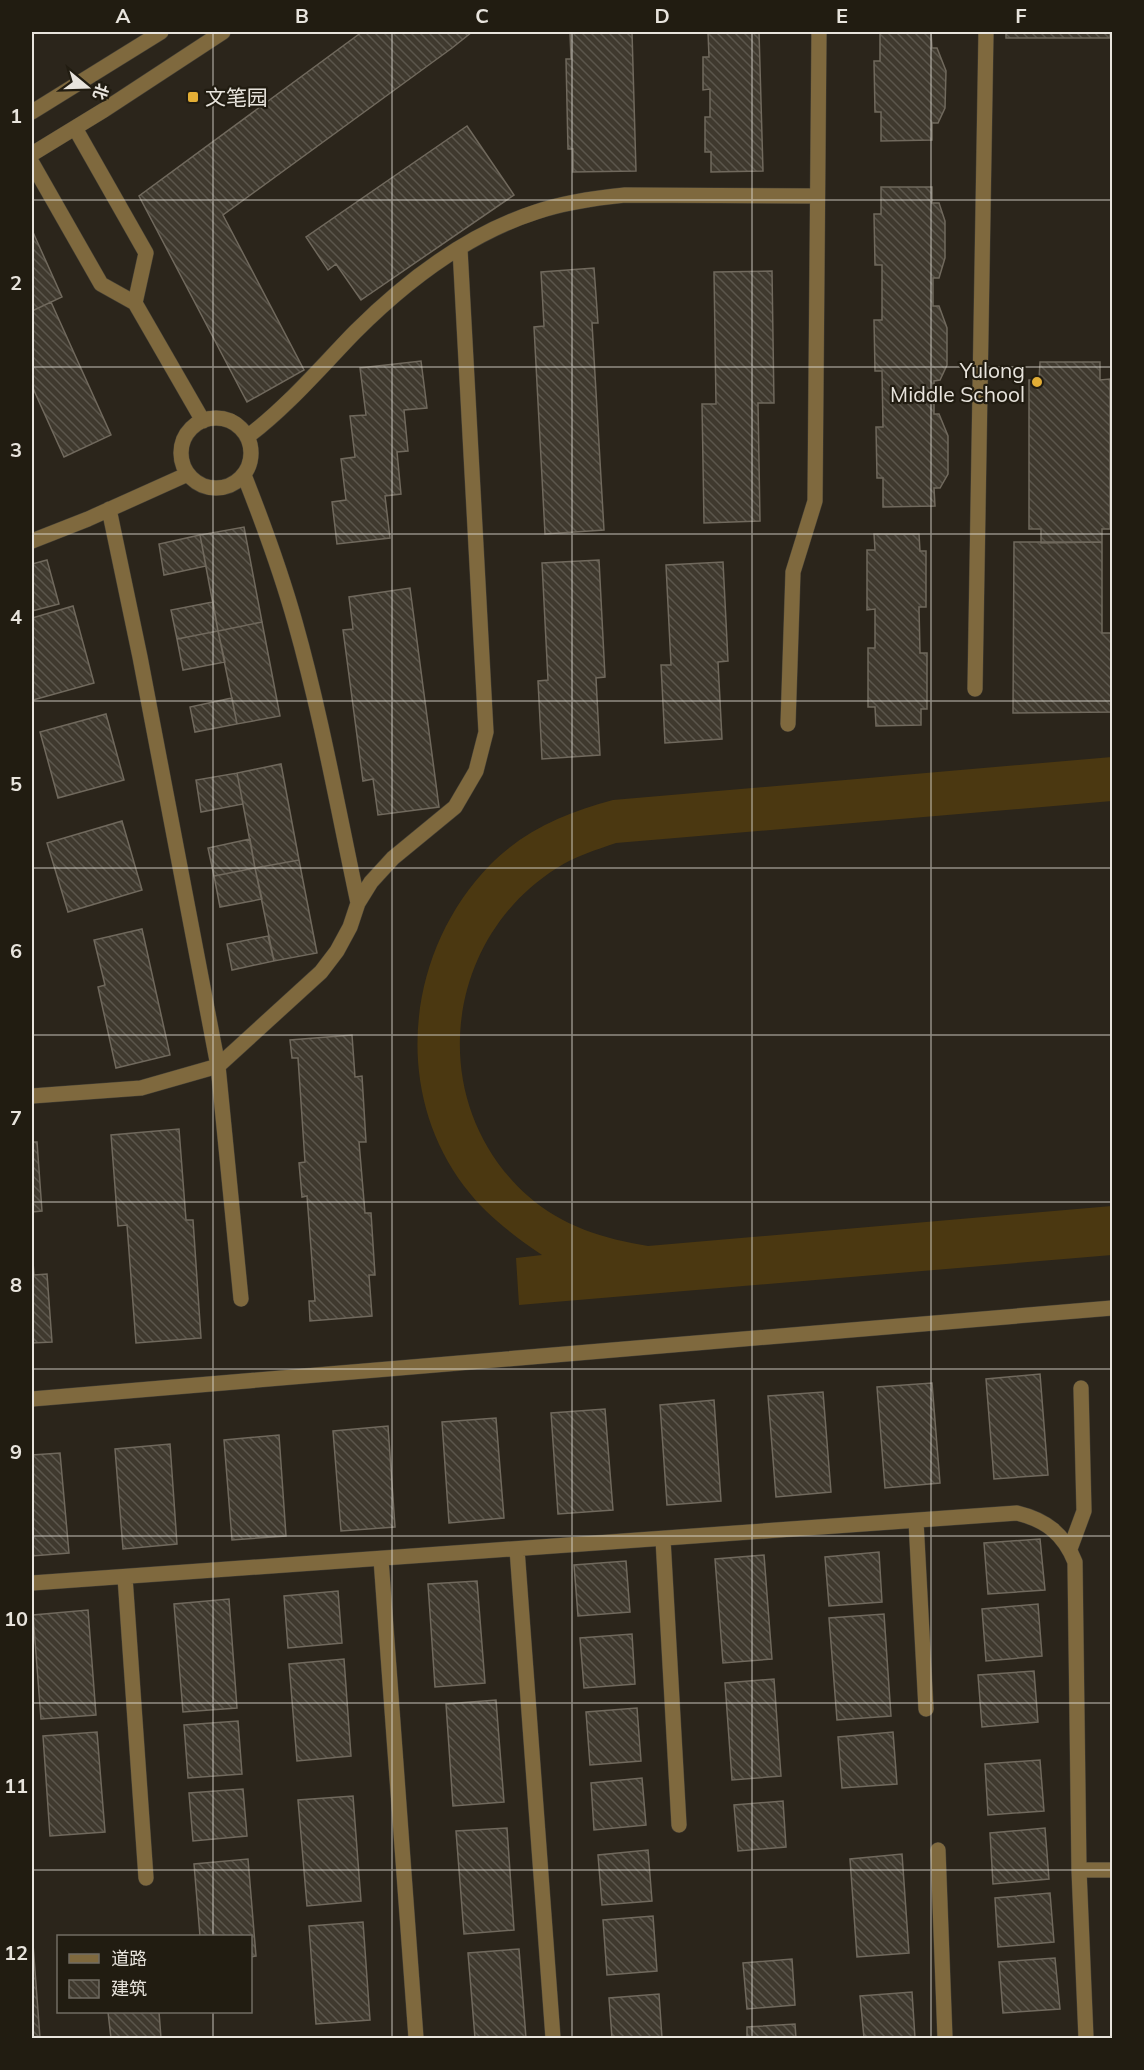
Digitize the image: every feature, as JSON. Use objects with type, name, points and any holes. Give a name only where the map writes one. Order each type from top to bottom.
[{"type":"street","points":[[32,112],[161,32]]},
{"type":"street","points":[[32,154],[223,32]]},
{"type":"street","points":[[788,724],[793,572],[815,501],[819,32]]},
{"type":"street","points":[[975,689],[986,32]]},
{"type":"street","points":[[75,128],[146,254],[135,303]]},
{"type":"street","points":[[32,163],[101,284],[135,303],[203,421]]},
{"type":"street","points":[[247,437],[271,419],[357,330],[391,299],[428,270],[499,226],[564,204],[625,195],[818,196]]},
{"type":"street","points":[[32,1096],[141,1088],[218,1066],[321,972],[337,951],[350,927],[358,903],[371,882],[393,858],[456,807],[476,771],[486,732],[460,249]]},
{"type":"street","points":[[211,418],[225,419],[238,426],[247,437],[251,450],[250,463],[244,475],[235,483],[223,488],[210,488],[198,484],[188,474],[182,461],[182,447],[187,434],[203,421],[211,418]]},
{"type":"street","points":[[32,541],[188,474]]},
{"type":"street","points":[[244,475],[272,547],[295,621],[358,903]]},
{"type":"street","points":[[109,509],[140,657],[218,1066],[241,1299]]},
{"type":"street","points":[[32,1399],[1113,1308]]},
{"type":"street","points":[[1070,1548],[1084,1511],[1082,1388]]},
{"type":"street","points":[[32,1583],[1017,1513],[1035,1518],[1051,1527],[1062,1537],[1070,1548],[1075,1562],[1079,1870],[1086,2038]]},
{"type":"street","points":[[916,1521],[926,1709]]},
{"type":"street","points":[[663,1539],[679,1825]]},
{"type":"street","points":[[517,1549],[553,2038]]},
{"type":"street","points":[[381,1559],[416,2038]]},
{"type":"street","points":[[125,1577],[146,1878]]},
{"type":"street","points":[[938,1850],[945,2038]]},
{"type":"street","points":[[1079,1870],[1113,1869]]},
{"type":"shaded area","points":[[1112,757],[1112,801],[616,843],[578,857],[557,868],[519,899],[489,937],[470,979],[461,1025],[462,1071],[473,1116],[495,1159],[528,1196],[555,1215],[584,1230],[648,1246],[1112,1206],[1112,1255],[519,1305],[516,1258],[542,1255],[500,1224],[464,1186],[441,1148],[426,1107],[418,1064],[418,1021],[426,978],[441,937],[462,899],[490,865],[517,842],[547,824],[579,810],[613,800]]},
{"type":"building","points":[[362,32],[472,32],[223,215],[304,370],[247,402],[139,196]]},
{"type":"building","points":[[570,32],[632,32],[636,171],[573,172],[573,149],[568,149],[566,59],[571,59]]},
{"type":"building","points":[[708,32],[759,32],[763,171],[711,172],[711,152],[705,152],[705,117],[710,117],[710,89],[703,90],[703,57],[709,57]]},
{"type":"building","points":[[880,32],[931,32],[932,48],[937,48],[946,71],[945,108],[938,123],[932,123],[932,140],[881,141],[881,112],[875,112],[874,61],[880,61]]},
{"type":"building","points":[[1006,32],[1110,32],[1110,38],[1006,38]]},
{"type":"building","points":[[467,126],[514,195],[361,300],[336,264],[328,270],[306,237]]},
{"type":"building","points":[[881,187],[932,187],[932,203],[939,203],[945,221],[945,258],[939,278],[933,278],[933,306],[939,306],[947,328],[947,365],[940,380],[934,381],[934,414],[939,414],[948,436],[948,474],[940,488],[934,488],[935,506],[883,507],[883,478],[877,478],[876,427],[883,427],[882,371],[875,371],[874,320],[882,320],[882,265],[875,265],[874,214],[881,214]]},
{"type":"building","points":[[32,230],[62,297],[32,311]]},
{"type":"building","points":[[594,268],[598,323],[592,323],[604,530],[545,534],[534,327],[544,326],[541,272]]},
{"type":"building","points":[[772,271],[774,403],[758,403],[760,521],[704,523],[702,404],[716,404],[714,272]]},
{"type":"building","points":[[51,302],[111,435],[64,457],[32,386],[32,311]]},
{"type":"building","points":[[421,361],[427,408],[404,410],[408,451],[397,452],[401,494],[385,496],[390,538],[337,544],[332,502],[346,500],[341,459],[355,457],[350,416],[366,415],[360,368]]},
{"type":"building","points":[[1040,362],[1100,362],[1100,380],[1110,379],[1110,529],[1102,529],[1102,542],[1041,543],[1041,529],[1029,529],[1029,380],[1039,380]]},
{"type":"building","points":[[244,527],[262,622],[218,631],[200,535]]},
{"type":"building","points":[[874,534],[919,534],[920,551],[926,551],[926,607],[919,607],[920,653],[927,653],[927,709],[921,709],[921,725],[876,726],[875,707],[868,707],[868,648],[875,648],[875,609],[867,610],[867,550],[875,550]]},
{"type":"building","points":[[200,535],[206,566],[164,575],[159,544]]},
{"type":"building","points":[[1014,542],[1102,542],[1102,633],[1112,633],[1112,712],[1013,713]]},
{"type":"building","points":[[47,560],[59,604],[32,611],[32,564]]},
{"type":"building","points":[[599,560],[605,677],[596,678],[600,755],[542,759],[538,681],[548,680],[542,563]]},
{"type":"building","points":[[723,562],[728,661],[718,662],[722,739],[665,743],[661,665],[671,665],[666,565]]},
{"type":"building","points":[[410,588],[439,807],[378,815],[373,779],[363,781],[343,630],[353,629],[349,597]]},
{"type":"building","points":[[213,602],[218,631],[177,639],[171,610]]},
{"type":"building","points":[[73,606],[94,683],[33,700],[32,618]]},
{"type":"building","points":[[262,622],[280,716],[237,724],[218,631]]},
{"type":"building","points":[[218,631],[225,662],[183,670],[177,639]]},
{"type":"building","points":[[232,698],[237,724],[195,732],[190,707]]},
{"type":"building","points":[[106,714],[124,780],[58,798],[40,732]]},
{"type":"building","points":[[281,764],[299,860],[255,868],[237,773]]},
{"type":"building","points":[[237,773],[243,804],[201,812],[196,780]]},
{"type":"building","points":[[122,821],[142,890],[68,912],[47,843]]},
{"type":"building","points":[[250,839],[255,868],[214,876],[208,848]]},
{"type":"building","points":[[299,860],[317,953],[274,961],[255,868]]},
{"type":"building","points":[[255,868],[262,899],[220,907],[214,876]]},
{"type":"building","points":[[142,929],[170,1055],[116,1068],[98,987],[105,985],[94,940]]},
{"type":"building","points":[[268,936],[274,961],[232,970],[227,944]]},
{"type":"building","points":[[352,1035],[355,1077],[362,1076],[366,1142],[359,1142],[365,1213],[371,1213],[375,1275],[369,1275],[372,1316],[310,1321],[309,1301],[315,1301],[307,1196],[302,1197],[299,1163],[305,1162],[298,1058],[292,1058],[290,1040]]},
{"type":"building","points":[[179,1129],[186,1220],[193,1220],[201,1338],[136,1343],[127,1225],[118,1226],[111,1135]]},
{"type":"building","points":[[32,1142],[37,1142],[42,1211],[32,1212]]},
{"type":"building","points":[[32,1249],[34,1275],[47,1274],[52,1342],[32,1343]]},
{"type":"building","points":[[1040,1374],[1048,1475],[994,1479],[986,1379]]},
{"type":"building","points":[[932,1383],[940,1483],[885,1488],[877,1387]]},
{"type":"building","points":[[823,1392],[831,1492],[776,1497],[768,1396]]},
{"type":"building","points":[[714,1400],[721,1501],[667,1505],[660,1405]]},
{"type":"building","points":[[605,1409],[613,1510],[558,1514],[551,1413]]},
{"type":"building","points":[[496,1418],[504,1518],[449,1523],[442,1422]]},
{"type":"building","points":[[388,1426],[395,1527],[341,1531],[333,1431]]},
{"type":"building","points":[[279,1435],[286,1536],[232,1540],[224,1440]]},
{"type":"building","points":[[170,1444],[177,1544],[123,1549],[115,1449]]},
{"type":"building","points":[[60,1453],[69,1553],[32,1556],[32,1455]]},
{"type":"building","points":[[1040,1539],[1045,1590],[988,1594],[984,1543]]},
{"type":"building","points":[[879,1552],[882,1602],[829,1606],[825,1557]]},
{"type":"building","points":[[764,1555],[772,1659],[723,1663],[715,1559]]},
{"type":"building","points":[[626,1561],[630,1612],[578,1616],[574,1565]]},
{"type":"building","points":[[477,1581],[485,1683],[435,1687],[428,1584]]},
{"type":"building","points":[[338,1591],[342,1643],[288,1648],[284,1596]]},
{"type":"building","points":[[229,1599],[237,1708],[183,1712],[174,1604]]},
{"type":"building","points":[[1038,1604],[1042,1656],[986,1661],[982,1609]]},
{"type":"building","points":[[88,1610],[96,1715],[41,1719],[33,1615]]},
{"type":"building","points":[[884,1614],[891,1716],[837,1720],[829,1618]]},
{"type":"building","points":[[632,1634],[635,1684],[584,1688],[580,1638]]},
{"type":"building","points":[[344,1659],[351,1756],[297,1761],[289,1664]]},
{"type":"building","points":[[1034,1671],[1038,1722],[982,1727],[978,1675]]},
{"type":"building","points":[[774,1679],[781,1776],[732,1780],[725,1683]]},
{"type":"building","points":[[496,1700],[504,1802],[453,1806],[446,1704]]},
{"type":"building","points":[[637,1708],[641,1761],[590,1765],[586,1712]]},
{"type":"building","points":[[238,1721],[242,1774],[188,1778],[184,1725]]},
{"type":"building","points":[[97,1732],[105,1832],[50,1836],[43,1736]]},
{"type":"building","points":[[893,1732],[897,1784],[842,1788],[838,1737]]},
{"type":"building","points":[[1040,1760],[1044,1811],[988,1815],[985,1764]]},
{"type":"building","points":[[642,1778],[646,1825],[594,1830],[591,1783]]},
{"type":"building","points":[[243,1789],[247,1836],[193,1841],[189,1793]]},
{"type":"building","points":[[353,1796],[361,1901],[307,1906],[298,1800]]},
{"type":"building","points":[[783,1801],[786,1847],[738,1851],[734,1805]]},
{"type":"building","points":[[507,1828],[514,1930],[464,1934],[456,1831]]},
{"type":"building","points":[[1045,1828],[1049,1879],[993,1884],[990,1833]]},
{"type":"building","points":[[648,1850],[652,1901],[602,1905],[598,1855]]},
{"type":"building","points":[[902,1854],[909,1953],[857,1957],[850,1859]]},
{"type":"building","points":[[248,1859],[256,1956],[252,1957],[252,1935],[200,1935],[194,1864]]},
{"type":"building","points":[[1050,1893],[1054,1942],[998,1947],[995,1898]]},
{"type":"building","points":[[653,1916],[657,1971],[607,1975],[603,1920]]},
{"type":"building","points":[[363,1922],[370,2020],[316,2024],[309,1926]]},
{"type":"building","points":[[33,1944],[40,2038],[32,2038]]},
{"type":"building","points":[[519,1949],[526,2038],[475,2038],[468,1953]]},
{"type":"building","points":[[1055,1958],[1060,2009],[1003,2013],[999,1962]]},
{"type":"building","points":[[792,1959],[795,2005],[747,2009],[743,1963]]},
{"type":"building","points":[[912,1992],[915,2038],[864,2038],[860,1996]]},
{"type":"building","points":[[659,1994],[662,2038],[612,2038],[609,1998]]},
{"type":"building","points":[[108,2013],[159,2013],[161,2038],[111,2038]]},
{"type":"building","points":[[795,2024],[796,2038],[747,2038],[747,2027]]},
{"type":"place","name":"文笔园","points":[[193,97]]},
{"type":"place","name":"Yulong Middle School","points":[[1037,382]]}]
